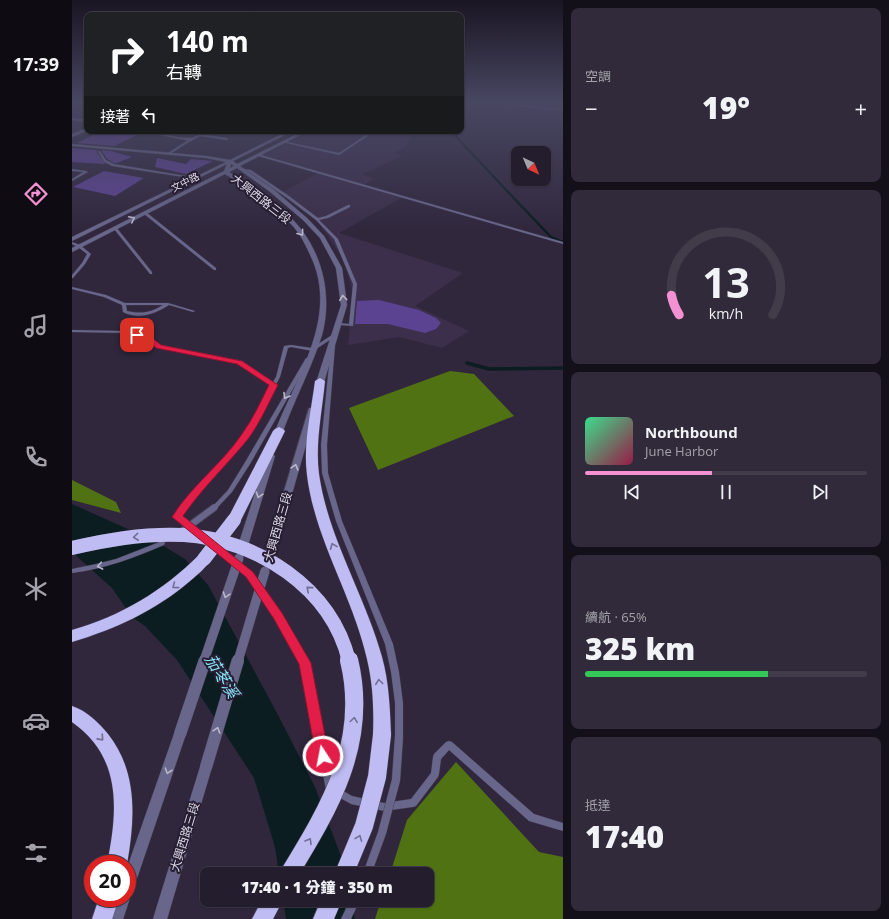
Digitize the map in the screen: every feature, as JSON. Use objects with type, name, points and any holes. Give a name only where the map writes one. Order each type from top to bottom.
[{"type":"highway","points":[[320,381],[313,445],[313,473],[324,525],[358,608],[372,648],[382,705],[391,736],[377,777],[364,826],[347,867]]},
{"type":"highway","points":[[72,636],[97,628],[142,608],[167,592],[189,575],[204,559],[234,520],[279,431]]},
{"type":"highway","points":[[72,548],[92,542],[154,535],[200,537],[226,543],[256,554],[295,576],[315,594],[332,615],[342,634],[350,656],[354,685],[355,714],[350,746],[338,783],[319,823],[293,867]]},
{"type":"highway","points":[[72,713],[91,727],[106,743],[116,760],[125,807],[122,840],[119,855]]},
{"type":"highway","points":[[102,919],[106,907]]},
{"type":"highway","points":[[262,919],[269,907]]},
{"type":"highway","points":[[323,919],[329,907]]},
{"type":"street","points":[[72,145],[169,153],[230,161]]},
{"type":"street","name":"文中路","points":[[72,238],[263,145]]},
{"type":"street","name":"文中路","points":[[72,250],[277,145]]},
{"type":"street","name":"大興西路三段","points":[[136,861],[180,734],[279,431],[313,350],[323,318],[325,301],[320,273],[308,243],[292,223],[273,205],[226,172],[230,161],[292,206],[322,237],[339,268],[344,305],[160,919]]},
{"type":"street","points":[[116,919],[120,907]]},
{"type":"lane","points":[[169,153],[183,145]]},
{"type":"lane","points":[[296,145],[339,154],[353,145]]},
{"type":"lane","points":[[99,152],[105,161],[113,165],[196,178]]},
{"type":"lane","points":[[259,154],[563,243]]},
{"type":"lane","points":[[72,170],[86,172],[72,180]]},
{"type":"lane","points":[[242,170],[250,171],[317,219],[336,239],[355,284],[351,325],[338,324]]},
{"type":"lane","points":[[317,219],[326,217],[349,206]]},
{"type":"lane","points":[[145,213],[215,269]]},
{"type":"lane","points":[[115,228],[151,273]]},
{"type":"lane","points":[[72,243],[79,246],[89,254],[84,263],[72,277]]},
{"type":"lane","points":[[72,288],[104,296],[124,304],[168,304],[193,311]]},
{"type":"lane","points":[[124,304],[126,312],[143,316],[157,312],[168,304]]},
{"type":"lane","points":[[72,331],[125,332],[148,339],[159,346],[240,362],[274,385]]},
{"type":"lane","points":[[72,571],[105,565],[134,556],[187,528],[215,507],[230,491],[247,464],[313,350],[334,336]]},
{"type":"lane","points":[[334,336],[324,445],[325,473],[339,521],[389,644],[395,672],[399,703],[391,736],[396,780],[382,832],[370,867]]},
{"type":"lane","points":[[313,350],[286,346],[278,377],[246,436],[212,476],[192,496],[177,517],[250,574],[278,616],[305,663],[329,787],[351,800],[384,807],[413,803],[435,774],[437,757],[449,745],[532,818],[563,827]]},
{"type":"lane","points":[[346,919],[352,907]]},
{"type":"shaded area","points":[[284,145],[407,145],[395,153],[402,156],[363,174],[374,179],[364,185],[403,197],[339,233],[463,273],[415,306],[469,331],[442,348],[399,337],[348,345],[353,294],[344,260],[318,222],[283,192],[320,172],[264,155]]},
{"type":"green space","points":[[450,371],[474,374],[514,416],[378,470],[349,408]]},
{"type":"green space","points":[[72,480],[116,502],[121,513],[72,500]]},
{"type":"green space","points":[[456,762],[539,852],[563,857],[563,919],[375,919],[379,907],[434,907],[434,867],[392,867],[407,820]]},
{"type":"water","name":"茄苳溪","points":[[72,504],[157,542],[185,559],[208,585],[315,787],[344,867],[278,867],[275,847],[254,778],[177,660],[145,626],[132,617],[112,588],[72,552]]},
{"type":"water","points":[[284,907],[352,907],[355,919],[286,919]]},
{"type":"building","points":[[72,148],[97,150],[105,164],[72,162]]},
{"type":"building","points":[[101,150],[111,151],[132,157],[114,163],[107,159]]},
{"type":"building","points":[[157,158],[186,164],[191,159],[213,161],[186,174],[155,167]]},
{"type":"building","points":[[104,171],[144,178],[115,196],[73,187]]},
{"type":"building","points":[[379,300],[419,310],[436,318],[441,323],[436,329],[425,333],[388,324],[355,324],[357,301]]},
{"type":"waterway","points":[[464,145],[509,193]]},
{"type":"waterway","points":[[508,192],[551,237],[563,242]]},
{"type":"waterway","points":[[467,363],[489,369],[563,368]]},
{"type":"route","points":[[137,335],[148,339],[159,346],[240,362],[274,385],[246,436],[212,476],[192,496],[177,517],[250,574],[278,616],[305,663],[323,756]]}]
